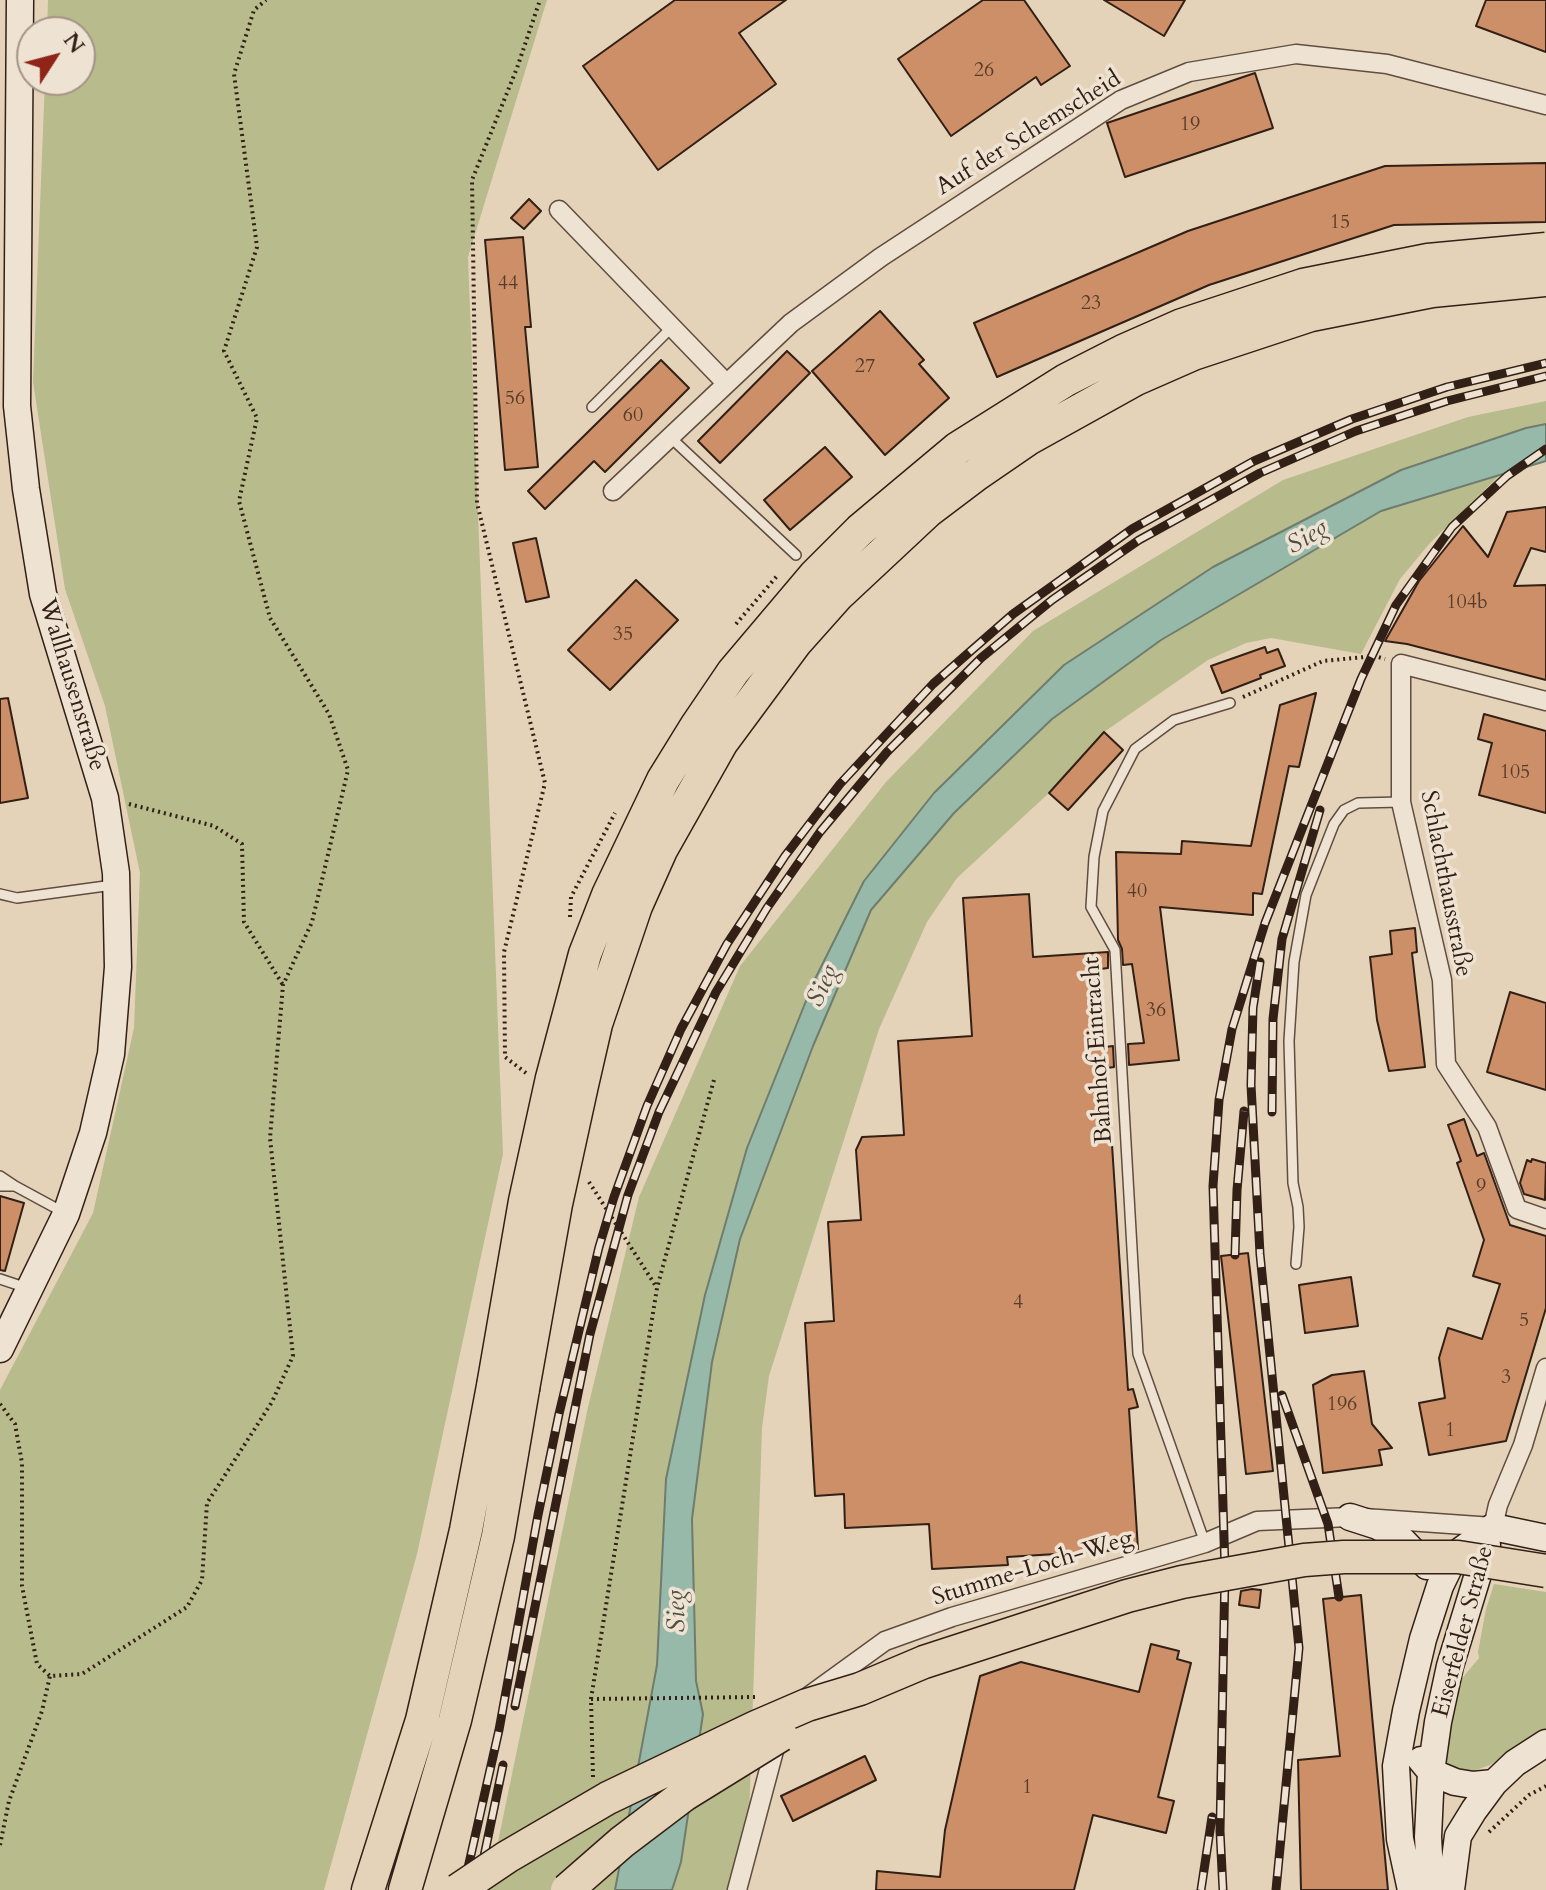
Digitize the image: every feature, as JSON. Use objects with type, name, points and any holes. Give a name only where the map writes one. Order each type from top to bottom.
[{"type":"highway","points":[[405,1890],[455,1720],[498,1536],[525,1201],[552,1078],[585,954],[608,895],[663,780],[697,725],[743,660],[815,575],[860,530],[958,448],[1066,380],[1182,325],[1303,285],[1428,260],[1546,249]]},
{"type":"highway","points":[[368,1890],[422,1720],[466,1530],[508,1388],[556,1204],[596,1024],[636,906],[669,836],[722,742],[777,666],[837,596],[928,511],[1028,439],[1136,379],[1193,354],[1311,315],[1432,291],[1546,280]]},
{"type":"highway","points":[[458,1890],[507,1857],[608,1798],[756,1727],[924,1662],[1127,1596],[1182,1582],[1289,1563],[1344,1557],[1458,1557],[1546,1571]]},
{"type":"highway","points":[[567,1890],[622,1842],[684,1795],[860,1689]]},
{"type":"street","name":"Wallhausenstraße","points":[[0,1349],[66,1214],[93,1133],[111,1054],[118,967],[117,885],[105,798],[43,594],[26,489],[17,406],[9,155],[20,0]]},
{"type":"street","name":"Auf der Schemscheid","points":[[613,491],[791,323],[881,257],[1121,100],[1189,72],[1296,54],[1387,64],[1546,105]]},
{"type":"street","points":[[559,210],[726,383]]},
{"type":"street","points":[[1401,664],[1546,701]]},
{"type":"street","name":"Schlachthausstraße","points":[[1401,664],[1401,802],[1442,980],[1446,1064],[1487,1127],[1517,1209],[1546,1219]]},
{"type":"street","points":[[1546,1368],[1523,1445],[1498,1505],[1493,1527],[1546,1538]]},
{"type":"street","points":[[1350,1517],[1378,1526],[1403,1541],[1424,1562],[1440,1586]]},
{"type":"street","name":"Stumme-Loch-Weg","points":[[737,1890],[775,1747],[807,1697],[885,1641],[952,1617],[1205,1543],[1257,1521],[1350,1517],[1493,1527]]},
{"type":"street","name":"Eiserfelder Straße","points":[[1431,1890],[1428,1837],[1431,1772],[1450,1666],[1485,1582],[1493,1527]]},
{"type":"street","name":"Eiserfelder Straße","points":[[1411,1890],[1400,1839],[1396,1766],[1406,1711],[1423,1639],[1440,1586],[1455,1555],[1493,1527]]},
{"type":"street","points":[[1406,1711],[1412,1741],[1431,1772],[1464,1784],[1494,1783]]},
{"type":"street","points":[[1451,1890],[1458,1836],[1494,1783],[1515,1763],[1546,1743]]},
{"type":"lane","points":[[592,407],[672,327]]},
{"type":"lane","points":[[670,437],[796,555]]},
{"type":"lane","name":"Bahnhof Eintracht","points":[[1205,1543],[1138,1354],[1115,950],[1091,907],[1094,857],[1103,811],[1135,749],[1174,720],[1230,703]]},
{"type":"lane","points":[[1296,1264],[1299,1227],[1293,1183],[1289,1041],[1294,962],[1306,895],[1334,824],[1344,810],[1358,803],[1401,802]]},
{"type":"lane","points":[[0,894],[17,898],[117,885]]},
{"type":"lane","points":[[0,1176],[66,1214]]},
{"type":"lane","points":[[0,1186],[15,1186]]},
{"type":"lane","points":[[0,1279],[30,1289]]},
{"type":"lane","points":[[1485,1582],[1522,1565],[1546,1564]]},
{"type":"path","points":[[0,1404],[15,1424],[22,1463],[22,1586],[37,1664],[50,1676],[82,1674],[187,1607],[202,1580],[207,1503],[272,1402],[293,1356],[270,1138],[283,985],[312,922],[348,770],[329,714],[270,618],[239,501],[257,418],[224,351],[257,247],[234,74],[254,10],[266,0]]},
{"type":"path","points":[[527,1073],[505,1057],[504,952],[545,783],[477,503],[472,180],[517,68],[540,0]]},
{"type":"path","points":[[1230,703],[1323,661],[1375,656],[1401,664]]},
{"type":"path","points":[[105,798],[214,826],[242,844],[244,922],[283,985]]},
{"type":"path","points":[[715,1076],[657,1288],[591,1699],[762,1697]]},
{"type":"path","points":[[589,1181],[657,1288]]},
{"type":"path","points":[[0,1845],[9,1801],[42,1711],[50,1676]]},
{"type":"path","points":[[1482,1839],[1529,1795],[1546,1786]]},
{"type":"shaded area","points":[[48,0],[547,0],[468,257],[503,1154],[417,1554],[324,1890],[0,1890],[0,1390],[93,1213],[134,1028],[140,873],[105,706],[65,589],[33,382],[44,96],[96,96],[96,16],[48,16]]},
{"type":"shaded area","points":[[1546,401],[1546,424],[1526,428],[1213,567],[1064,665],[934,793],[864,881],[814,981],[747,1148],[705,1295],[666,1479],[657,1665],[615,1890],[488,1890],[588,1407],[639,1197],[740,966],[886,782],[1033,631],[1283,480],[1468,417]]},
{"type":"shaded area","points":[[1500,475],[1430,543],[1400,579],[1361,654],[1271,638],[1246,643],[1208,660],[1104,732],[1049,793],[957,878],[927,922],[879,1029],[769,1376],[762,1428],[748,1849],[737,1890],[672,1890],[681,1862],[703,1714],[696,1681],[692,1519],[712,1362],[740,1239],[813,1046],[871,910],[954,813],[1052,719],[1161,640],[1381,511]]},
{"type":"shaded area","points":[[1494,1584],[1546,1592],[1546,1729],[1490,1765],[1470,1772],[1442,1766],[1457,1680],[1460,1681],[1479,1658],[1486,1609]]},
{"type":"water","name":"Sieg","points":[[1546,424],[1546,461],[1381,511],[1161,640],[1052,719],[954,813],[871,910],[813,1046],[740,1239],[712,1362],[692,1519],[696,1681],[703,1714],[681,1862],[672,1890],[615,1890],[657,1665],[666,1479],[705,1295],[747,1148],[814,981],[864,881],[934,793],[1064,665],[1213,567],[1401,470]]},
{"type":"building","points":[[675,0],[786,0],[739,33],[776,84],[658,170],[583,66]]},
{"type":"building","points":[[983,0],[1024,0],[1070,66],[1041,85],[1036,77],[951,136],[898,59]]},
{"type":"building","points":[[1104,0],[1185,0],[1164,36]]},
{"type":"building","points":[[1486,0],[1546,0],[1546,52],[1476,26]]},
{"type":"building","points":[[1255,73],[1273,128],[1125,177],[1107,123]]},
{"type":"building","points":[[1546,163],[1546,222],[1394,225],[1209,285],[997,377],[974,323],[1188,231],[1385,166]]},
{"type":"building","points":[[529,199],[541,211],[524,229],[511,218]]},
{"type":"building","points":[[523,237],[531,327],[525,327],[538,467],[505,470],[485,240]]},
{"type":"building","points":[[880,311],[924,360],[919,364],[949,398],[885,455],[812,371]]},
{"type":"building","points":[[787,351],[810,373],[720,463],[698,441]]},
{"type":"building","points":[[661,360],[689,388],[605,472],[594,461],[545,509],[528,491]]},
{"type":"building","points":[[825,447],[852,477],[790,530],[764,500]]},
{"type":"building","points":[[1546,507],[1546,552],[1531,548],[1514,586],[1546,585],[1546,680],[1385,641],[1419,581],[1463,526],[1488,557],[1507,512]]},
{"type":"building","points":[[536,538],[549,597],[526,602],[513,543]]},
{"type":"building","points":[[636,580],[678,620],[610,690],[568,650]]},
{"type":"building","points":[[1265,647],[1267,653],[1278,649],[1285,666],[1222,693],[1211,666]]},
{"type":"building","points":[[1316,693],[1299,767],[1289,766],[1262,894],[1253,893],[1253,915],[1160,907],[1179,1060],[1129,1065],[1128,1044],[1144,1043],[1132,964],[1123,965],[1118,940],[1116,852],[1181,854],[1182,841],[1251,846],[1280,705]]},
{"type":"building","points":[[8,698],[28,798],[0,803],[0,699]]},
{"type":"building","points":[[1484,714],[1546,731],[1546,813],[1479,795],[1492,743],[1478,739]]},
{"type":"building","points":[[1104,732],[1123,750],[1068,810],[1049,793]]},
{"type":"building","points":[[1029,894],[1033,957],[1108,952],[1108,968],[1100,969],[1105,1047],[1113,1046],[1114,1067],[1107,1068],[1128,1390],[1133,1389],[1138,1407],[1129,1409],[1138,1549],[1007,1557],[1008,1565],[932,1569],[929,1524],[845,1528],[844,1494],[815,1496],[805,1323],[834,1321],[828,1222],[861,1220],[856,1150],[862,1137],[904,1135],[898,1041],[972,1036],[963,898]]},
{"type":"building","points":[[1415,928],[1417,952],[1412,953],[1425,1067],[1389,1071],[1377,1020],[1370,957],[1392,954],[1390,931]]},
{"type":"building","points":[[1510,992],[1546,1003],[1546,1090],[1487,1072]]},
{"type":"building","points":[[1464,1119],[1477,1156],[1484,1153],[1510,1225],[1546,1236],[1546,1308],[1506,1441],[1429,1455],[1419,1403],[1445,1398],[1439,1358],[1448,1328],[1482,1339],[1500,1284],[1473,1276],[1484,1240],[1457,1163],[1461,1161],[1448,1125]]},
{"type":"building","points":[[1532,1159],[1546,1163],[1545,1200],[1524,1194],[1520,1183],[1527,1160],[1531,1162]]},
{"type":"building","points":[[0,1196],[24,1203],[5,1271],[0,1270]]},
{"type":"building","points":[[1248,1253],[1273,1471],[1246,1474],[1221,1256]]},
{"type":"building","points":[[1351,1277],[1358,1326],[1305,1333],[1299,1285]]},
{"type":"building","points":[[1364,1371],[1372,1424],[1392,1448],[1379,1450],[1382,1465],[1323,1473],[1313,1385],[1332,1375]]},
{"type":"building","points":[[1261,1590],[1259,1608],[1239,1605],[1241,1591]]},
{"type":"building","points":[[1361,1595],[1388,1890],[1301,1890],[1298,1760],[1340,1756],[1323,1599]]},
{"type":"building","points":[[1151,1644],[1179,1651],[1177,1659],[1191,1663],[1158,1797],[1174,1801],[1166,1833],[1093,1815],[1074,1890],[876,1890],[877,1871],[940,1877],[945,1830],[980,1676],[1021,1662],[1139,1692]]},
{"type":"building","points":[[865,1756],[876,1780],[793,1821],[781,1796]]},
{"type":"railway","points":[[463,1890],[499,1730],[559,1414],[614,1197],[647,1106],[681,1029],[727,944],[785,856],[840,784],[933,684],[1013,614],[1132,529],[1254,461],[1352,419],[1447,387],[1546,363]]},
{"type":"railway","points":[[515,1706],[590,1334],[628,1195],[659,1112],[716,992],[767,908],[820,832],[887,752],[981,658],[1052,600],[1139,540],[1260,473],[1356,431],[1447,401],[1546,376]]},
{"type":"railway","points":[[1223,1890],[1220,1831],[1225,1570],[1213,1186],[1219,1100],[1232,1029],[1265,923],[1361,679],[1396,605],[1452,527],[1507,476],[1546,449]]},
{"type":"railway","points":[[1272,1112],[1273,1019],[1282,939],[1320,810]]},
{"type":"railway","points":[[1260,962],[1253,1008],[1251,1085],[1260,1254],[1299,1648],[1276,1890]]},
{"type":"railway","points":[[1235,1255],[1244,1111]]},
{"type":"railway","points":[[1282,1395],[1328,1524],[1339,1597]]},
{"type":"railway","points":[[477,1890],[503,1765]]},
{"type":"railway","points":[[1201,1890],[1212,1817]]}]
